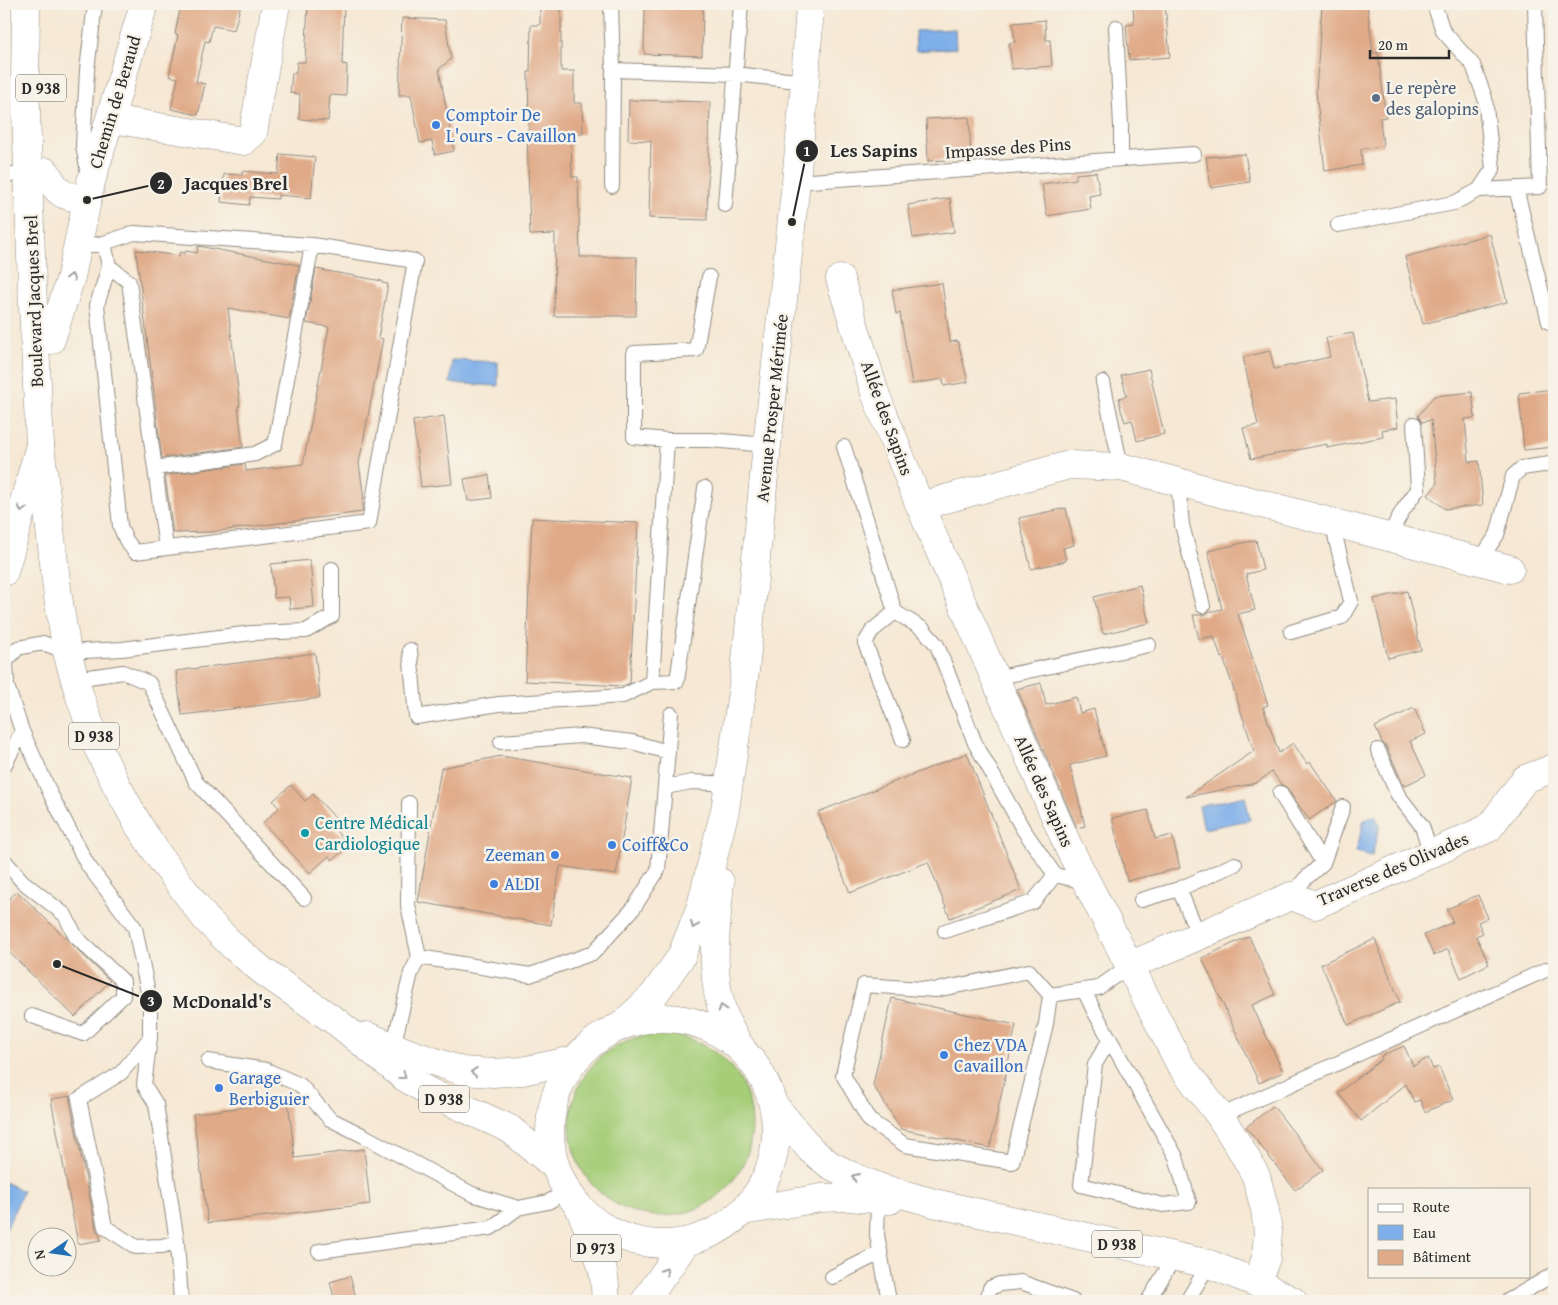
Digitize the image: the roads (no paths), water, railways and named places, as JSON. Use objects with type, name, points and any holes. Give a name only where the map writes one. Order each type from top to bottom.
[{"type":"main road","name":"Boulevard Jacques Brel","points":[[26,4],[26,174],[40,445],[58,597],[67,652],[98,748],[139,826],[184,892],[206,919],[249,960],[338,1023],[404,1077],[431,1093],[510,1129],[556,1166]]},
{"type":"main road","name":"Boulevard Jacques Brel","points":[[33,4],[40,82],[26,174],[51,340],[56,436],[58,597]]},
{"type":"main road","name":"Chemin de Beraud","points":[[51,340],[71,277],[91,245],[89,191],[144,4]]},
{"type":"main road","points":[[111,119],[244,141],[253,134],[276,4]]},
{"type":"main road","name":"Avenue Prosper Mérimée","points":[[622,1025],[653,996],[681,958],[701,906],[730,784],[745,671],[767,445],[796,182],[810,4]]},
{"type":"main road","points":[[26,174],[55,188],[64,196],[89,191]]},
{"type":"main road","name":"Allée des Sapins","points":[[840,279],[875,393],[920,506],[1068,846],[1180,1064],[1220,1116],[1256,1176],[1265,1210],[1268,1232],[1266,1258],[1257,1283]]},
{"type":"main road","points":[[4,572],[40,445]]},
{"type":"main road","points":[[920,506],[1069,465],[1121,467],[1510,569]]},
{"type":"main road","name":"Traverse des Olivades","points":[[1129,966],[1292,896],[1315,905],[1489,828],[1524,779],[1554,768]]},
{"type":"main road","name":"Avenue Prosper Mérimée","points":[[725,810],[714,962],[719,1000],[726,1022],[743,1051]]},
{"type":"main road","name":"D 938","points":[[657,1018],[686,1020],[707,1027],[743,1051],[756,1067],[766,1085],[776,1127],[774,1150],[768,1172],[757,1194],[743,1211],[726,1225],[707,1236],[686,1242],[663,1244],[640,1242],[617,1235],[597,1223],[574,1200],[556,1166],[550,1145],[550,1122],[553,1107],[562,1079],[574,1060],[604,1034],[622,1025],[643,1019],[657,1018]]},
{"type":"main road","name":"Boulevard Jacques Brel","points":[[338,1023],[393,1047],[462,1071],[493,1073],[522,1071],[574,1060]]},
{"type":"main road","name":"D 938","points":[[772,1104],[811,1150],[830,1165],[881,1188],[934,1203],[1208,1264],[1257,1283],[1293,1301]]},
{"type":"main road","name":"D 938","points":[[743,1211],[821,1198],[847,1197],[934,1203]]},
{"type":"main road","name":"D 973","points":[[574,1200],[600,1258],[606,1291],[605,1301]]},
{"type":"main road","points":[[645,1301],[686,1242]]},
{"type":"lane","points":[[89,191],[84,146],[87,70],[95,4]]},
{"type":"lane","points":[[611,4],[613,70],[612,186]]},
{"type":"lane","points":[[726,206],[741,4]]},
{"type":"lane","points":[[1434,4],[1443,31],[1473,65],[1484,98],[1493,170],[1479,190]]},
{"type":"lane","points":[[1338,226],[1454,203],[1479,190],[1540,187],[1535,6]]},
{"type":"lane","points":[[1116,27],[1121,159]]},
{"type":"lane","points":[[613,70],[736,74],[805,82]]},
{"type":"lane","name":"Impasse des Pins","points":[[796,182],[1194,154]]},
{"type":"lane","points":[[1516,188],[1549,322]]},
{"type":"lane","points":[[109,266],[97,305],[120,526],[126,540],[135,552],[369,523],[415,261],[312,245],[134,233],[91,245],[109,266],[129,282],[166,548]]},
{"type":"lane","points":[[155,468],[254,454],[275,444],[312,245]]},
{"type":"lane","points":[[709,277],[696,350],[634,353],[634,437],[667,440],[710,440],[767,445]]},
{"type":"lane","points":[[1103,382],[1121,467]]},
{"type":"lane","points":[[1388,537],[1403,510],[1418,489],[1414,424]]},
{"type":"lane","points":[[652,682],[667,440]]},
{"type":"lane","points":[[844,447],[895,612],[923,629],[937,645],[975,743],[1023,829],[1055,875],[1086,882]]},
{"type":"lane","points":[[1479,561],[1497,535],[1513,476],[1522,468],[1550,464]]},
{"type":"lane","points":[[1178,482],[1182,525],[1203,606]]},
{"type":"lane","points":[[410,650],[416,716],[499,704],[623,696],[652,682],[677,681],[705,488]]},
{"type":"lane","points":[[1291,632],[1342,616],[1351,601],[1332,523]]},
{"type":"lane","points":[[181,1301],[177,1242],[156,1104],[144,1085],[150,1038],[150,1002],[135,928],[87,864],[51,795],[22,731],[7,686],[5,663],[18,648],[43,643],[67,652],[122,649],[252,633],[306,631],[332,616],[332,569]]},
{"type":"lane","points":[[895,612],[873,630],[865,643],[903,740]]},
{"type":"lane","points":[[995,678],[1149,645]]},
{"type":"lane","points":[[75,679],[123,672],[149,683],[196,782],[304,898]]},
{"type":"lane","points":[[419,957],[530,975],[593,953],[633,909],[658,870],[671,714]]},
{"type":"lane","points":[[4,766],[22,731]]},
{"type":"lane","points":[[501,742],[581,736],[632,742],[668,752]]},
{"type":"lane","points":[[1378,750],[1398,795],[1422,826],[1431,854]]},
{"type":"lane","points":[[665,787],[692,782],[730,784]]},
{"type":"lane","points":[[1280,793],[1323,863]]},
{"type":"lane","points":[[393,1047],[411,973],[419,957],[408,905],[409,803]]},
{"type":"lane","points":[[1292,896],[1305,879],[1323,863],[1342,807]]},
{"type":"lane","points":[[4,860],[22,881],[66,916],[76,937],[123,981],[123,996],[83,1034],[32,1016]]},
{"type":"lane","points":[[1141,900],[1179,889],[1235,864]]},
{"type":"lane","points":[[945,932],[1033,902],[1055,875]]},
{"type":"lane","points":[[1179,889],[1199,936]]},
{"type":"lane","points":[[1050,995],[1098,988],[1129,966]]},
{"type":"lane","points":[[1220,1116],[1548,968]]},
{"type":"lane","points":[[1029,971],[1050,995],[1046,1024],[1012,1162],[905,1145],[869,1120],[843,1075],[864,985],[936,990],[1029,971]]},
{"type":"lane","points":[[1084,990],[1176,1157],[1189,1202],[1162,1205],[1080,1185],[1096,1064],[1110,1039]]},
{"type":"lane","points":[[150,1038],[121,1073],[79,1099],[105,1227],[136,1247],[162,1246],[177,1242]]},
{"type":"lane","points":[[208,1061],[266,1070],[300,1084],[330,1119],[472,1194],[518,1208]]},
{"type":"lane","points":[[319,1251],[490,1228],[518,1208],[548,1202],[574,1200]]},
{"type":"lane","points":[[878,1200],[877,1235],[889,1301]]},
{"type":"lane","points":[[832,1277],[880,1253]]},
{"type":"lane","points":[[1148,1301],[1175,1256]]},
{"type":"lane","points":[[1187,1301],[1208,1264]]},
{"type":"lane","points":[[1508,1301],[1554,1274]]},
{"type":"lane","points":[[987,1301],[990,1288],[1000,1284],[1021,1282],[1073,1301]]},
{"type":"water","points":[[955,29],[956,48],[916,51],[915,31]]},
{"type":"water","points":[[452,360],[498,362],[498,386],[450,383]]},
{"type":"water","points":[[1245,796],[1250,820],[1204,829],[1199,806]]},
{"type":"water","points":[[1371,816],[1376,817],[1380,824],[1372,856],[1356,852],[1364,820]]},
{"type":"water","points":[[4,1182],[23,1191],[6,1230],[4,1229]]},
{"type":"place","name":"Le repère des galopins","points":[[1376,98]]},
{"type":"place","name":"Comptoir De L'ours - Cavaillon","points":[[436,125]]},
{"type":"place","name":"Jacques Brel","points":[[87,200]]},
{"type":"place","name":"Les Sapins","points":[[792,222]]},
{"type":"place","name":"Centre Médical Cardiologique","points":[[305,833]]},
{"type":"place","name":"Coiff&Co","points":[[612,845]]},
{"type":"place","name":"Zeeman","points":[[555,855]]},
{"type":"place","name":"ALDI","points":[[494,884]]},
{"type":"place","name":"McDonald's","points":[[57,964]]},
{"type":"place","name":"Chez VDA Cavaillon","points":[[944,1055]]},
{"type":"place","name":"Garage Berbiguier","points":[[219,1088]]}]
